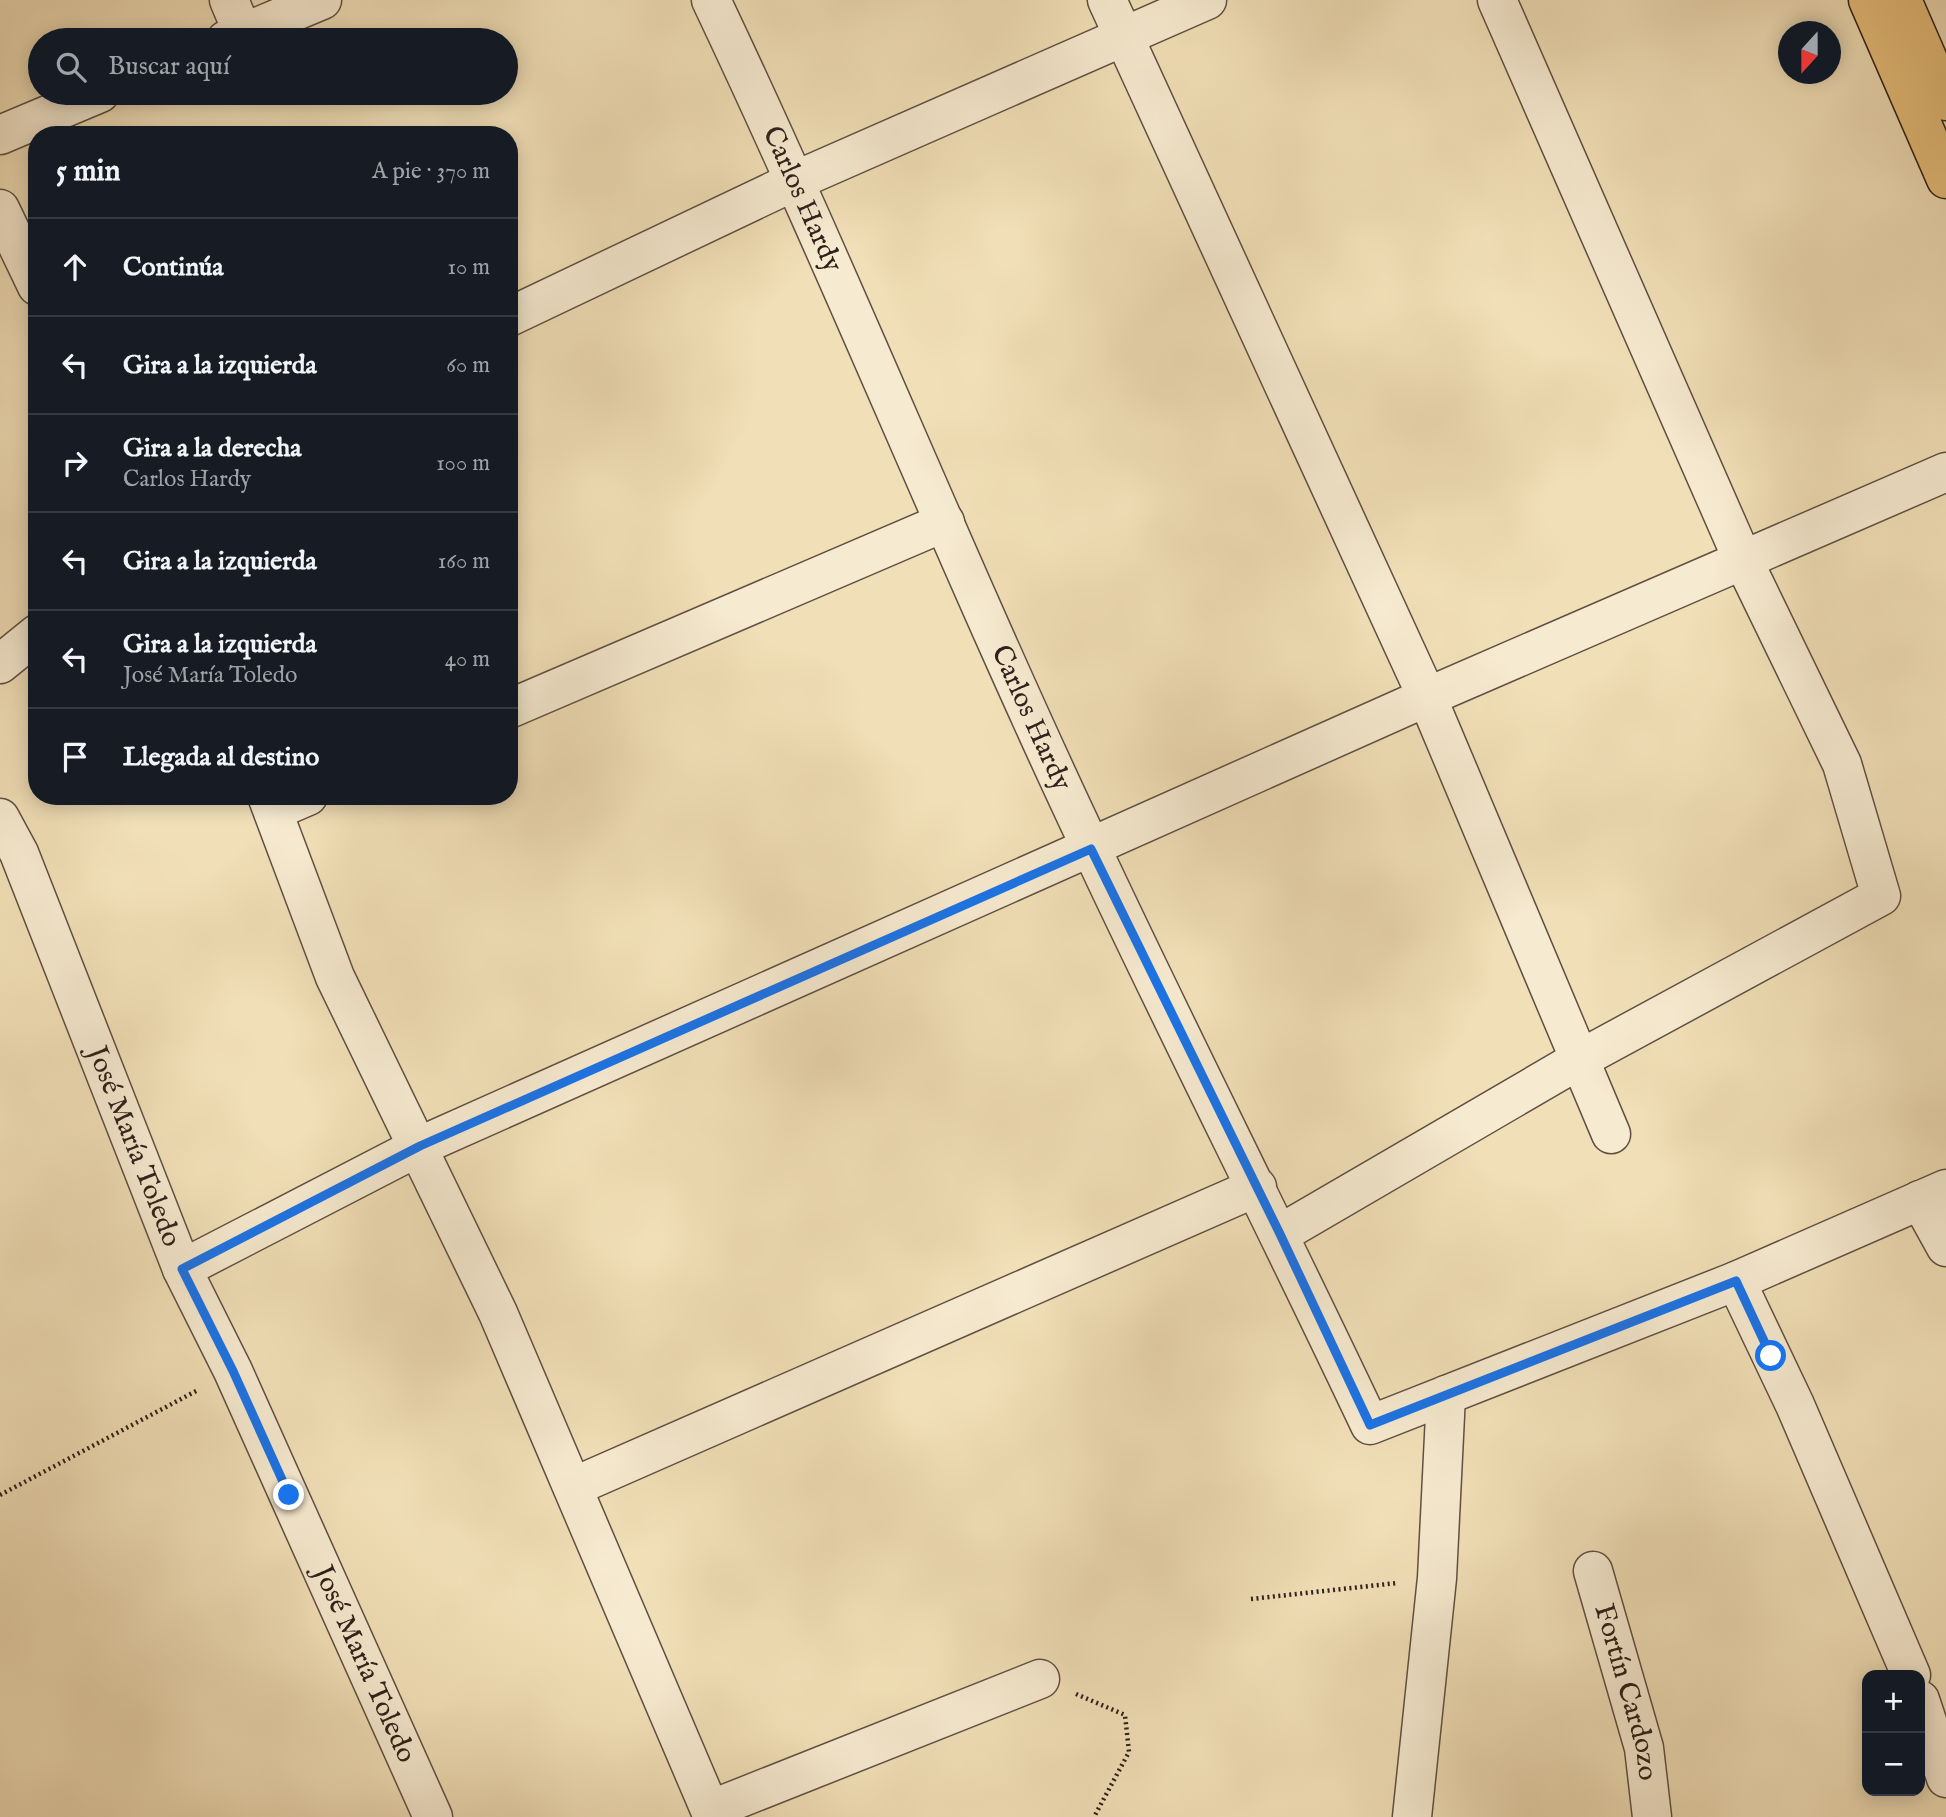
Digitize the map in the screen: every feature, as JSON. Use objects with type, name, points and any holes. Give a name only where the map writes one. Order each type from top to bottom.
[{"type":"main road","points":[[1868,0],[1946,180]]},
{"type":"main road","points":[[1902,0],[1946,101]]},
{"type":"street","points":[[233,24],[321,0]]},
{"type":"street","name":"Carlos Hardy","points":[[711,0],[797,180],[945,522],[1091,849],[1280,1234],[1370,1425],[1446,1395]]},
{"type":"street","points":[[1107,0],[1427,697],[1582,1058],[1611,1134]]},
{"type":"street","points":[[518,313],[797,180],[1208,0]]},
{"type":"street","points":[[1280,1234],[1582,1058],[1881,896],[1842,764],[1742,558],[1497,0]]},
{"type":"street","points":[[0,135],[71,105]]},
{"type":"street","points":[[0,209],[28,267]]},
{"type":"street","points":[[182,1269],[420,1146],[1427,697],[1742,558],[1946,472]]},
{"type":"street","points":[[518,705],[945,522]]},
{"type":"street","points":[[0,664],[28,641]]},
{"type":"street","points":[[270,805],[335,977],[420,1146],[498,1313],[710,1810],[1040,1679]]},
{"type":"street","name":"José María Toledo","points":[[0,818],[19,853],[182,1269],[233,1371],[433,1817]]},
{"type":"street","points":[[573,1487],[1257,1187]]},
{"type":"street","points":[[1412,1817],[1437,1578],[1446,1395],[1736,1281],[1933,1194],[1946,1247]]},
{"type":"street","points":[[1736,1281],[1795,1405],[1910,1670]]},
{"type":"street","name":"Fortín Cardozo","points":[[1592,1571],[1643,1748],[1652,1817]]},
{"type":"street","points":[[1925,1715],[1946,1778]]},
{"type":"path","points":[[0,1495],[233,1371]]},
{"type":"path","points":[[1251,1599],[1437,1578]]},
{"type":"path","points":[[1040,1679],[1125,1715],[1129,1752],[1094,1817]]},
{"type":"route","points":[[289,1495],[233,1371],[182,1269],[420,1146],[1091,849],[1280,1234],[1370,1425],[1736,1281],[1771,1356]]}]
